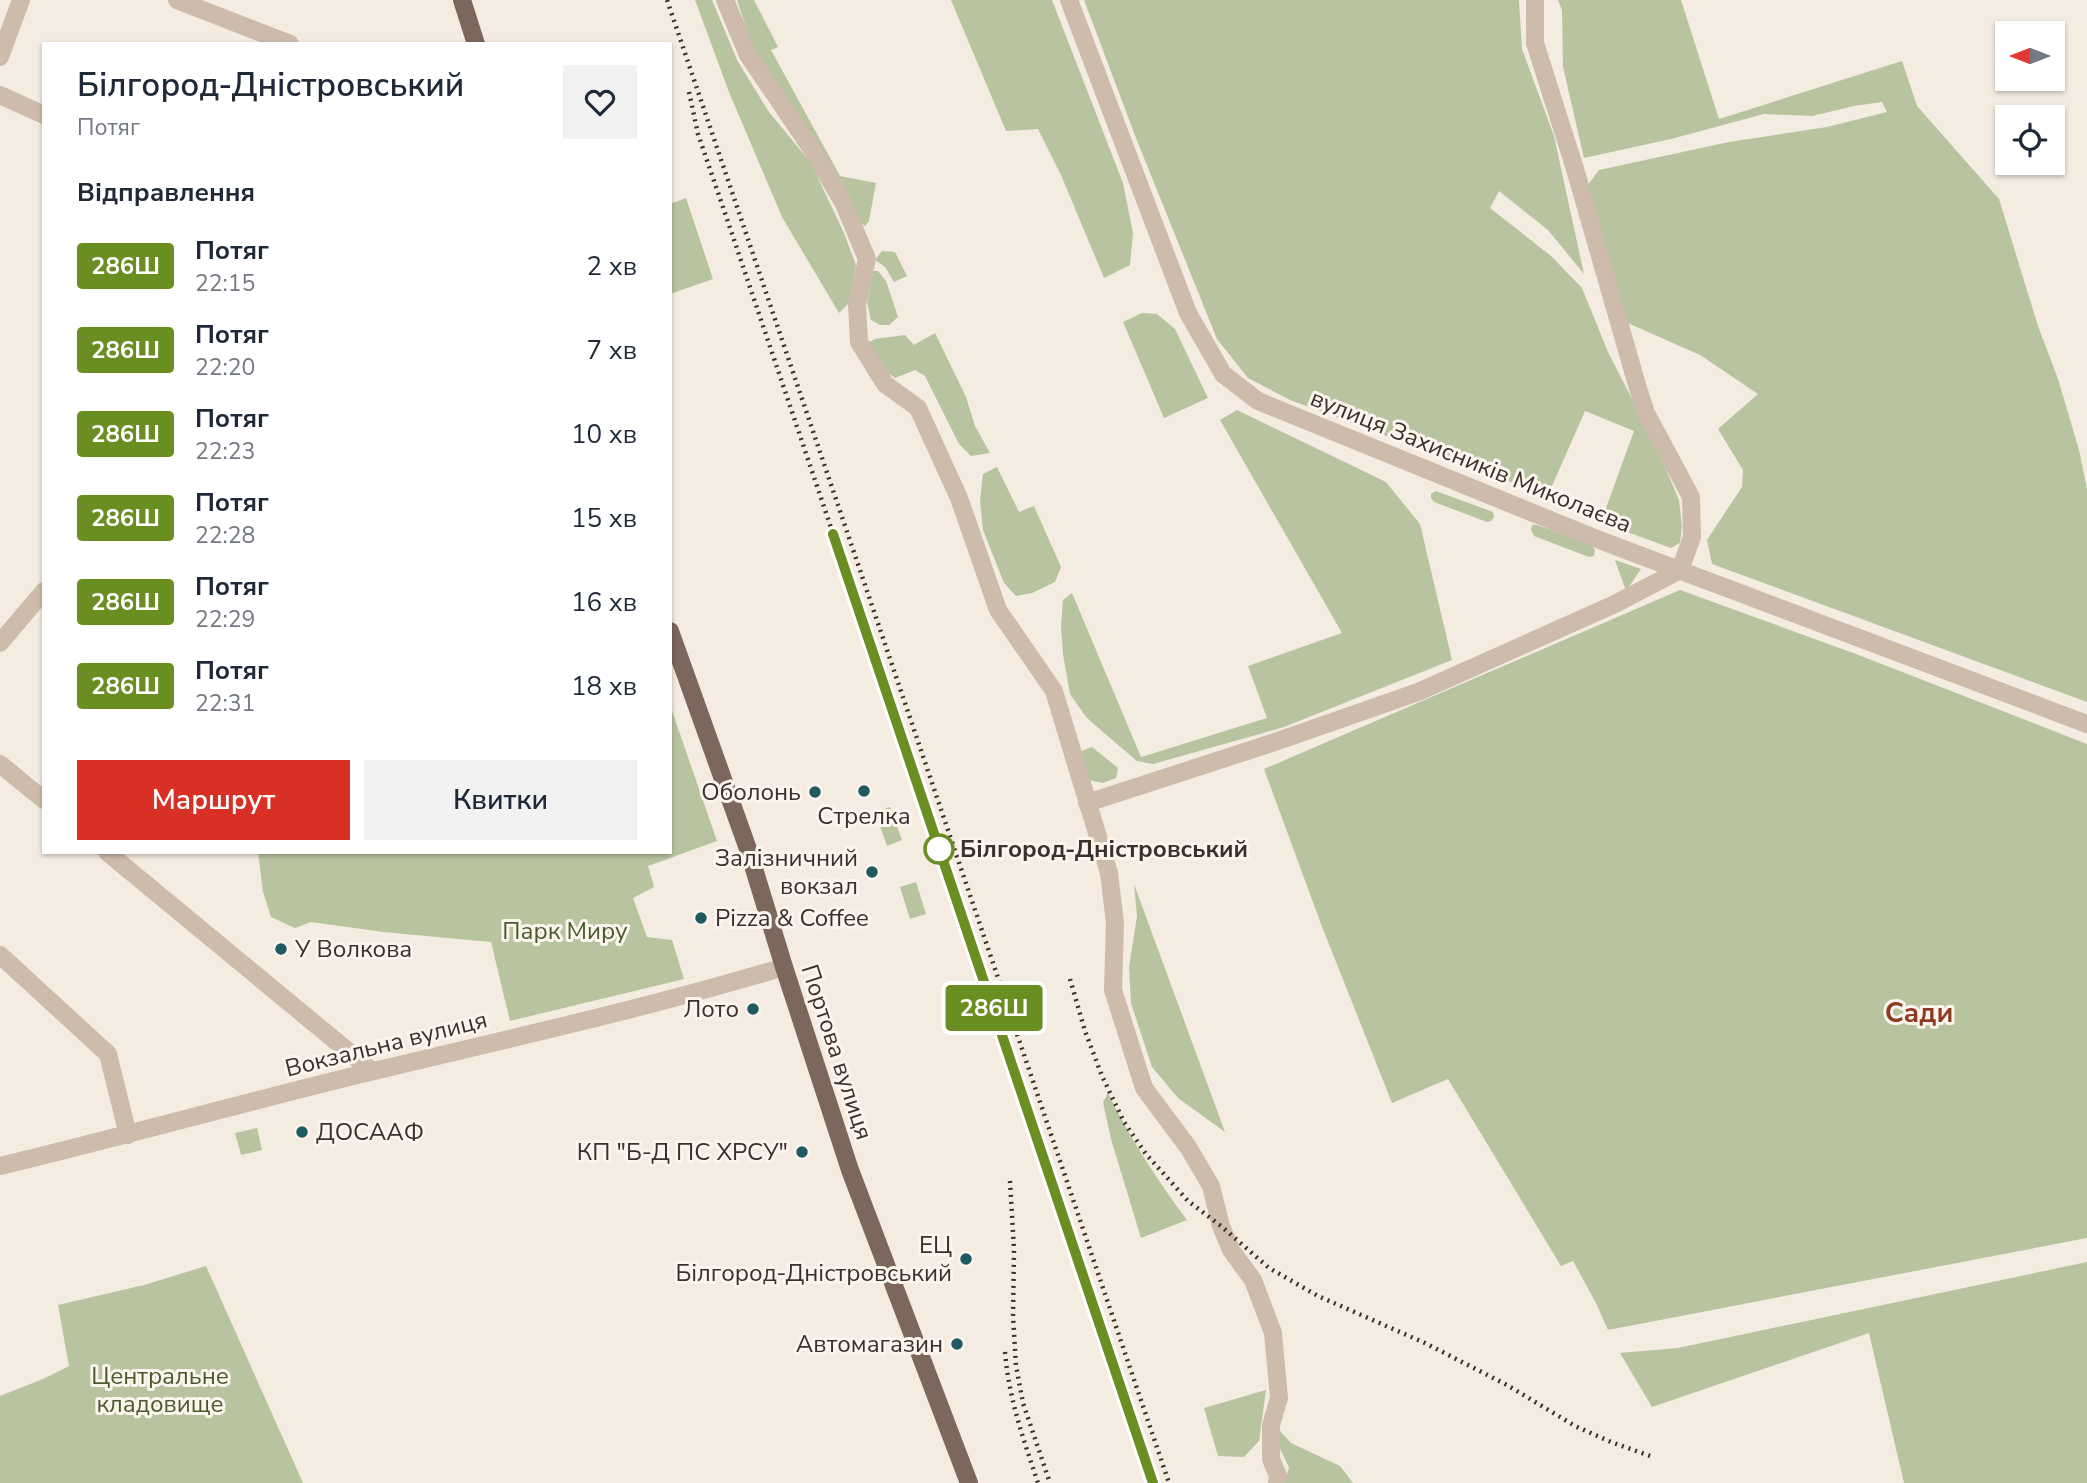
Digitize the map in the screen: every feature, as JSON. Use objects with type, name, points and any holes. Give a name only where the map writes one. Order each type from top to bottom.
[{"type":"main road","points":[[462,0],[475,42]]},
{"type":"main road","name":"Портова вулиця","points":[[672,637],[748,849],[783,967],[850,1170],[969,1483]]},
{"type":"street","points":[[0,57],[21,0]]},
{"type":"street","points":[[177,0],[285,42]]},
{"type":"street","points":[[724,0],[748,55],[845,204],[867,259],[857,304],[859,342],[885,384],[918,408],[959,498],[998,610],[1054,691],[1109,873],[1115,923],[1113,990],[1144,1088],[1188,1147],[1211,1186],[1221,1226],[1231,1250],[1253,1280],[1273,1333],[1279,1398],[1271,1425],[1271,1458],[1278,1476],[1277,1483]]},
{"type":"street","name":"вулиця Захисників Миколаєва","points":[[1069,0],[1188,313],[1223,374],[1258,401],[1594,537],[2087,724]]},
{"type":"street","points":[[1087,803],[1418,692],[1615,604],[1680,570],[1692,537],[1691,497],[1646,413],[1637,385],[1575,169],[1535,43],[1535,0]]},
{"type":"street","points":[[0,94],[42,114]]},
{"type":"street","points":[[0,643],[42,593]]},
{"type":"street","points":[[0,764],[42,798]]},
{"type":"street","points":[[109,854],[372,1071]]},
{"type":"street","points":[[0,955],[108,1054],[128,1135]]},
{"type":"street","name":"Вокзальна вулиця","points":[[0,1166],[372,1071],[574,1025],[783,967]]},
{"type":"green space","points":[[695,0],[712,0],[737,60],[769,112],[811,163],[844,233],[856,265],[849,303],[839,313],[782,217],[729,92]]},
{"type":"green space","points":[[737,0],[754,0],[778,47],[771,50],[840,176],[876,183],[869,221],[865,226],[859,221],[754,52]]},
{"type":"green space","points":[[951,0],[1052,0],[1123,183],[1133,233],[1130,265],[1104,278],[1061,175],[1038,129],[1006,131]]},
{"type":"green space","points":[[1084,0],[1519,0],[1522,49],[1554,136],[1584,274],[1548,230],[1499,191],[1490,208],[1551,256],[1582,288],[1608,352],[1654,442],[1679,500],[1682,526],[1680,543],[1671,548],[1608,525],[1605,511],[1634,431],[1585,411],[1552,486],[1532,490],[1290,400],[1248,378],[1217,339]]},
{"type":"green space","points":[[1558,0],[1681,0],[1719,119],[1902,61],[1917,106],[1999,199],[2079,450],[2087,489],[2087,702],[1712,564],[1707,540],[1742,487],[1743,470],[1718,429],[1758,394],[1700,355],[1612,316],[1587,186],[1599,170],[1729,142],[1827,127],[1887,112],[1882,102],[1812,116],[1764,114],[1671,139],[1584,158],[1563,67],[1562,10]]},
{"type":"green space","points":[[686,198],[713,279],[672,293],[672,203]]},
{"type":"green space","points":[[882,251],[895,252],[907,276],[894,282],[885,267],[875,260]]},
{"type":"green space","points":[[873,271],[878,271],[886,281],[898,317],[889,325],[880,325],[871,320],[867,302]]},
{"type":"green space","points":[[1142,313],[1157,314],[1175,329],[1208,398],[1164,418],[1123,322]]},
{"type":"green space","points":[[935,333],[966,397],[975,426],[990,453],[971,456],[959,444],[925,376],[915,370],[895,378],[884,370],[869,342],[905,335],[914,345]]},
{"type":"green space","points":[[1237,410],[1386,482],[1420,524],[1452,660],[1284,727],[1153,764],[1137,761],[1086,717],[1070,694],[1061,626],[1063,600],[1072,593],[1141,757],[1267,718],[1248,666],[1342,633],[1220,420]]},
{"type":"green space","points":[[997,467],[1019,512],[1034,506],[1061,567],[1055,582],[1032,593],[1016,596],[1004,583],[983,530],[980,501],[983,474]]},
{"type":"green space","points":[[1436,491],[1493,512],[1494,517],[1487,522],[1434,502],[1431,494]]},
{"type":"green space","points":[[1532,525],[1592,545],[1594,556],[1589,557],[1534,536]]},
{"type":"green space","points":[[1615,560],[1641,569],[1626,591]]},
{"type":"green space","points":[[1680,590],[1856,654],[2087,744],[2087,1238],[1608,1330],[1573,1261],[1561,1266],[1448,1079],[1392,1103],[1321,924],[1264,769]]},
{"type":"green space","name":"Парк Миру","points":[[672,711],[717,841],[648,866],[654,887],[633,898],[647,937],[672,940],[684,979],[510,1021],[491,942],[311,922],[295,928],[271,917],[263,892],[258,854],[672,854]]},
{"type":"green space","points":[[1092,747],[1118,768],[1116,778],[1103,783],[1088,780],[1081,751]]},
{"type":"green space","points":[[890,807],[902,840],[887,846],[875,812]]},
{"type":"green space","points":[[916,882],[926,914],[910,919],[900,887]]},
{"type":"green space","points":[[1134,884],[1225,1132],[1178,1098],[1152,1067],[1131,1003],[1129,967],[1137,916]]},
{"type":"green space","points":[[1108,1093],[1144,1158],[1187,1220],[1141,1238],[1111,1139],[1103,1102]]},
{"type":"green space","points":[[257,1128],[262,1150],[241,1155],[235,1133]]},
{"type":"green space","points":[[2087,1262],[2087,1483],[1904,1483],[1869,1333],[1652,1407],[1620,1353],[1678,1348]]},
{"type":"green space","name":"Центральне кладовище","points":[[206,1266],[303,1483],[0,1483],[0,1396],[69,1366],[58,1305],[144,1285]]},
{"type":"green space","points":[[1266,1390],[1259,1441],[1244,1457],[1218,1456],[1204,1408]]},
{"type":"green space","points":[[1280,1431],[1291,1443],[1340,1466],[1353,1483],[1285,1483],[1289,1467],[1280,1449]]},
{"type":"railway","points":[[667,0],[1169,1483]]},
{"type":"railway","points":[[689,92],[698,134],[1153,1483]]},
{"type":"railway","points":[[1070,979],[1102,1076],[1124,1122],[1146,1154],[1188,1201],[1269,1268],[1318,1296],[1425,1343],[1507,1385],[1575,1426],[1653,1457]]},
{"type":"railway","points":[[1010,1181],[1016,1366],[1023,1403],[1050,1483]]},
{"type":"railway","points":[[1005,1352],[1013,1402],[1038,1483]]},
{"type":"train","name":"286Ш","points":[[833,534],[1153,1483]]},
{"type":"place","name":"Стрелка","points":[[864,791]]},
{"type":"place","name":"Оболонь","points":[[815,792]]},
{"type":"place","name":"Білгород-Дністровський","points":[[939,849]]},
{"type":"place","name":"Залізничний вокзал","points":[[872,872]]},
{"type":"place","name":"Pizza & Coffee","points":[[701,918]]},
{"type":"place","name":"У Волкова","points":[[281,949]]},
{"type":"place","name":"Лото","points":[[753,1009]]},
{"type":"place","name":"ДОСААФ","points":[[302,1132]]},
{"type":"place","name":"КП \"Б-Д ПС ХРСУ\"","points":[[802,1152]]},
{"type":"place","name":"ЕЦ Білгород-Дністровський","points":[[966,1259]]},
{"type":"place","name":"Автомагазин","points":[[957,1344]]},
{"type":"district","name":"Сади","points":[[1919,1012]]}]
